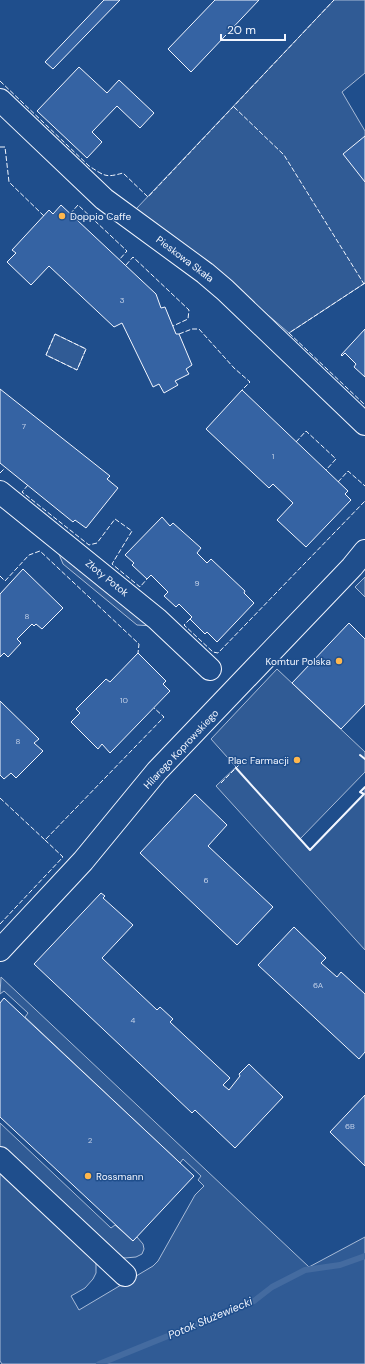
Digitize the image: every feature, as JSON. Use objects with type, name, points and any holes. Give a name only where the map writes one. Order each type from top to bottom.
[{"type":"street","name":"Pieskowa Skała","points":[[0,100],[104,199],[205,273],[225,290],[365,424]]},
{"type":"street","name":"Złoty Potok","points":[[0,492],[157,619],[210,669]]},
{"type":"street","name":"Hilarego Koprowskiego","points":[[0,950],[84,861],[157,772],[352,567],[365,551]]},
{"type":"street","points":[[0,1158],[125,1275]]},
{"type":"shaded area","points":[[334,0],[365,0],[365,73],[342,92],[365,131],[365,283],[289,333],[193,251],[140,214],[136,209]]},
{"type":"shaded area","points":[[55,334],[86,349],[77,370],[46,355]]},
{"type":"shaded area","points":[[57,549],[153,626],[137,625],[63,564]]},
{"type":"shaded area","points":[[365,577],[365,597],[355,587]]},
{"type":"shaded area","name":"Plac Farmacji","points":[[277,669],[365,752],[365,772],[300,839],[310,849],[363,795],[360,792],[365,787],[365,950],[216,786],[236,767],[211,739]]},
{"type":"shaded area","points":[[1,977],[309,1267],[365,1237],[365,1364],[2,1364],[0,1361],[0,1123],[111,1228],[115,1225],[133,1241],[137,1237],[143,1244],[144,1249],[142,1254],[136,1257],[125,1258],[119,1256],[96,1261],[96,1273],[93,1279],[85,1288],[71,1296],[79,1310],[153,1266],[158,1261],[195,1195],[204,1186],[198,1180],[201,1176],[183,1159],[180,1163],[25,1017],[28,1013],[4,991],[0,994]]},
{"type":"building","points":[[104,0],[120,0],[53,69],[45,62]]},
{"type":"building","points":[[215,0],[259,0],[191,72],[168,49]]},
{"type":"building","points":[[79,67],[107,93],[119,80],[154,113],[140,128],[117,106],[92,132],[102,142],[87,158],[37,111]]},
{"type":"building","points":[[365,136],[365,182],[343,154]]},
{"type":"building","points":[[61,205],[156,294],[161,308],[165,307],[176,334],[179,334],[192,365],[186,369],[189,374],[175,381],[178,385],[164,393],[159,384],[153,387],[122,323],[114,327],[49,266],[31,285],[7,262],[16,253],[12,250],[49,210],[53,214]]},
{"type":"building","points":[[365,329],[365,377],[354,367],[356,364],[345,353],[342,356],[341,355]]},
{"type":"building","points":[[0,389],[110,476],[107,479],[118,488],[86,528],[75,520],[73,522],[0,463]]},
{"type":"building","points":[[242,390],[348,491],[345,494],[351,500],[306,547],[277,520],[293,503],[273,484],[269,488],[206,429]]},
{"type":"building","points":[[162,517],[170,526],[173,523],[201,548],[197,553],[207,563],[211,559],[245,591],[244,593],[254,603],[217,642],[207,632],[205,634],[190,619],[192,617],[179,604],[176,607],[164,596],[168,592],[151,575],[147,579],[132,565],[134,563],[125,555]]},
{"type":"building","points":[[23,569],[63,608],[42,629],[36,624],[34,626],[32,624],[17,639],[21,643],[8,657],[4,653],[0,657],[0,594]]},
{"type":"building","name":"Komtur Polska","points":[[349,623],[365,639],[365,704],[341,729],[292,683]]},
{"type":"building","points":[[138,653],[166,681],[163,684],[170,691],[110,753],[102,744],[98,749],[71,722],[80,713],[76,709],[106,679],[110,682]]},
{"type":"building","points":[[0,701],[39,739],[34,743],[43,751],[16,778],[11,773],[4,779],[0,775]]},
{"type":"building","points":[[195,794],[227,825],[208,846],[273,907],[237,945],[140,853]]},
{"type":"building","points":[[101,893],[105,896],[103,898],[133,925],[102,958],[157,1010],[160,1007],[173,1019],[170,1022],[230,1078],[223,1085],[229,1090],[240,1076],[239,1074],[249,1064],[283,1097],[235,1148],[195,1110],[192,1113],[34,964]]},
{"type":"building","points":[[294,927],[326,958],[321,963],[337,977],[341,972],[365,994],[365,1052],[359,1059],[258,965]]},
{"type":"building","points":[[4,998],[194,1176],[133,1241],[0,1117],[0,1003]]},
{"type":"building","points":[[365,1095],[365,1166],[330,1132]]},
{"type":"waterway","name":"Potok Służewiecki","points":[[99,1364],[254,1301],[272,1287],[305,1270],[340,1265],[365,1256]]},
{"type":"fence","points":[[0,81],[89,166],[109,176],[123,173],[148,197],[334,0]]},
{"type":"fence","points":[[234,107],[284,155],[364,284]]},
{"type":"fence","points":[[0,147],[5,147],[9,182],[44,216]]},
{"type":"fence","points":[[70,214],[78,205],[127,251],[119,260]]},
{"type":"fence","points":[[126,265],[133,257],[189,310],[188,319],[173,326]]},
{"type":"fence","points":[[365,283],[289,333],[365,405]]},
{"type":"fence","points":[[179,334],[192,329],[199,329],[234,368],[250,382],[242,390]]},
{"type":"fence","points":[[55,334],[86,349],[77,370],[46,355],[55,334]]},
{"type":"fence","points":[[296,442],[306,431],[336,459],[326,470]]},
{"type":"fence","points":[[0,473],[5,468]]},
{"type":"fence","points":[[338,482],[348,471],[365,486]]},
{"type":"fence","points":[[28,485],[22,492],[89,545],[97,543],[115,519],[132,531],[112,564],[140,587],[147,579]]},
{"type":"fence","points":[[190,619],[184,625],[213,652],[218,653],[365,501]]},
{"type":"fence","points":[[0,576],[5,581],[29,555],[40,551],[139,644],[138,653]]},
{"type":"fence","points":[[0,798],[45,840],[164,717],[154,708]]},
{"type":"fence","points":[[221,783],[242,762]]},
{"type":"fence","points":[[0,924],[63,857],[45,840]]},
{"type":"wall","points":[[360,755],[365,759]]},
{"type":"wall","points":[[236,768],[310,850],[364,794],[360,792],[365,787]]},
{"type":"place","name":"Doppio Caffe","points":[[62,216]]},
{"type":"place","name":"Komtur Polska","points":[[339,661]]},
{"type":"place","name":"Plac Farmacji","points":[[297,760]]},
{"type":"place","name":"Rossmann","points":[[88,1176]]}]
